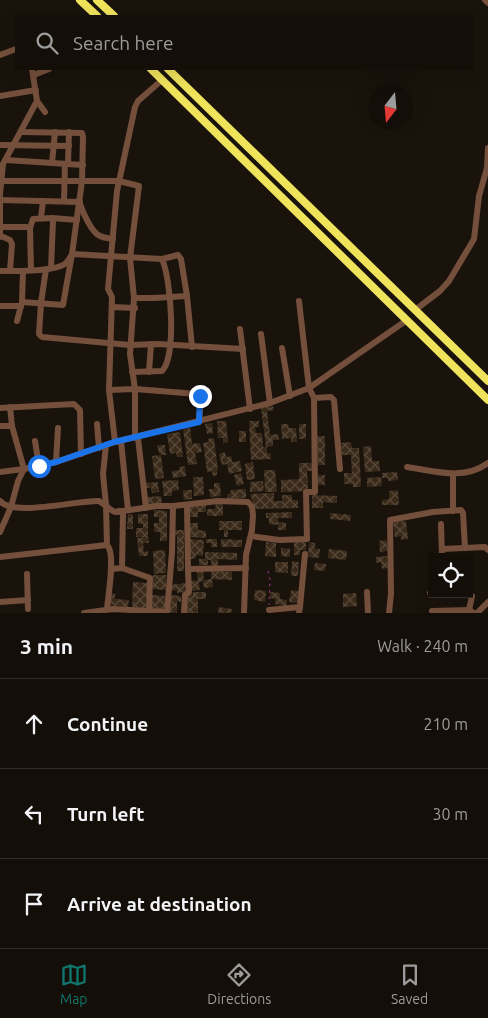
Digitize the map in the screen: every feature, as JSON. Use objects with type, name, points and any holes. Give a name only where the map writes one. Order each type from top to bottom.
[{"type":"main road","points":[[80,0],[96,15]]},
{"type":"main road","points":[[97,0],[113,15]]},
{"type":"main road","points":[[152,70],[488,400]]},
{"type":"main road","points":[[169,70],[488,381]]},
{"type":"street","points":[[485,0],[488,3]]},
{"type":"street","points":[[0,54],[15,49]]},
{"type":"street","points":[[33,72],[37,101],[45,112]]},
{"type":"street","points":[[128,510],[109,390],[109,343],[112,297],[108,289],[119,181],[135,107],[138,101],[162,80]]},
{"type":"street","points":[[0,96],[36,90]]},
{"type":"street","points":[[10,271],[12,244],[10,240],[0,236],[0,194],[3,162],[37,101]]},
{"type":"street","points":[[0,306],[41,303],[63,305],[82,181],[82,133],[21,132]]},
{"type":"street","points":[[52,163],[55,132]]},
{"type":"street","points":[[64,201],[69,132]]},
{"type":"street","points":[[0,146],[69,146]]},
{"type":"street","points":[[415,310],[440,291],[474,239],[479,196],[487,168],[488,148]]},
{"type":"street","points":[[3,162],[82,165]]},
{"type":"street","points":[[2,181],[119,181],[139,186],[130,258],[134,298],[130,344],[135,389],[136,438],[146,508]]},
{"type":"street","points":[[0,200],[79,202]]},
{"type":"street","points":[[42,218],[43,201]]},
{"type":"street","points":[[79,202],[84,216],[96,234],[113,239]]},
{"type":"street","points":[[31,270],[30,228],[33,218],[77,220]]},
{"type":"street","points":[[52,218],[48,268],[41,303],[39,334],[42,337],[109,343],[243,349]]},
{"type":"street","points":[[0,227],[27,226],[30,228]]},
{"type":"street","points":[[0,271],[48,268],[64,264],[72,254]]},
{"type":"street","points":[[72,254],[162,260],[180,256],[187,296],[192,347]]},
{"type":"street","points":[[132,372],[158,372],[165,368],[170,345],[170,297],[162,260]]},
{"type":"street","points":[[17,321],[21,304],[23,271]]},
{"type":"street","points":[[134,298],[187,296]]},
{"type":"street","points":[[251,536],[278,540],[307,539],[306,492],[315,492],[314,398],[309,388],[298,301]]},
{"type":"street","points":[[112,306],[134,308]]},
{"type":"street","points":[[0,472],[56,462],[118,442],[250,410],[290,396],[309,388],[407,320]]},
{"type":"street","points":[[240,329],[250,410]]},
{"type":"street","points":[[261,334],[270,403]]},
{"type":"street","points":[[149,372],[151,344]]},
{"type":"street","points":[[282,348],[290,396]]},
{"type":"street","points":[[109,390],[135,389],[197,394],[201,399],[199,422]]},
{"type":"street","points":[[314,398],[331,397],[334,400],[340,469]]},
{"type":"street","points":[[0,408],[74,404],[80,410],[81,454]]},
{"type":"street","points":[[0,532],[24,469],[12,426],[10,407]]},
{"type":"street","points":[[80,408],[81,454]]},
{"type":"street","points":[[97,424],[102,447],[107,544],[111,549],[107,610]]},
{"type":"street","points":[[0,426],[12,426]]},
{"type":"street","points":[[56,462],[58,428]]},
{"type":"street","points":[[35,441],[39,466]]},
{"type":"street","points":[[407,466],[453,474],[482,468],[488,463]]},
{"type":"street","points":[[453,474],[454,511]]},
{"type":"street","points":[[0,501],[4,505],[11,507],[43,508],[99,501],[111,510],[119,511],[218,501],[248,502],[252,507],[253,515],[251,536],[246,556],[244,613]]},
{"type":"street","points":[[184,613],[186,595],[189,592],[187,505]]},
{"type":"street","points":[[84,613],[107,610],[167,613],[172,552],[173,506]]},
{"type":"street","points":[[119,511],[123,513],[122,568]]},
{"type":"street","points":[[389,613],[391,594],[389,521],[433,512],[462,511],[465,548]]},
{"type":"street","points":[[441,524],[442,553]]},
{"type":"street","points":[[0,557],[107,544]]},
{"type":"street","points":[[442,549],[485,547],[488,550]]},
{"type":"street","points":[[269,610],[300,610],[305,554]]},
{"type":"street","points":[[111,569],[122,568],[150,578],[149,611]]},
{"type":"street","points":[[188,569],[246,568]]},
{"type":"street","points":[[27,574],[28,609]]},
{"type":"street","points":[[367,592],[368,613]]},
{"type":"street","points":[[472,598],[473,612]]},
{"type":"street","points":[[0,602],[28,600]]},
{"type":"street","points":[[432,611],[473,612],[488,602]]},
{"type":"path","points":[[268,571],[270,580],[268,594],[269,610]]},
{"type":"building","points":[[273,406],[274,410],[267,411],[270,435],[278,434],[279,440],[273,440],[273,446],[266,447],[261,407]]},
{"type":"building","points":[[217,421],[226,421],[228,442],[223,443],[223,438],[218,438]]},
{"type":"building","points":[[249,421],[259,421],[259,427],[255,427],[256,433],[262,433],[263,447],[267,447],[267,454],[271,453],[271,459],[251,460]]},
{"type":"building","points":[[212,423],[213,433],[207,434],[205,424]]},
{"type":"building","points":[[281,424],[288,424],[289,428],[296,428],[297,442],[291,442],[291,438],[282,439]]},
{"type":"building","points":[[299,424],[306,424],[306,439],[299,439]]},
{"type":"building","points":[[190,428],[192,444],[200,443],[202,452],[195,453],[197,464],[188,465],[183,429]]},
{"type":"building","points":[[239,431],[246,431],[246,442],[239,442]]},
{"type":"building","points":[[180,432],[183,457],[177,457],[176,453],[170,454],[167,434]]},
{"type":"building","points":[[317,436],[325,436],[325,465],[318,465]]},
{"type":"building","points":[[214,438],[218,471],[217,475],[213,476],[212,471],[207,472],[203,443],[209,442],[208,439]]},
{"type":"building","points":[[351,442],[352,448],[359,448],[361,487],[353,487],[353,484],[344,484],[344,473],[352,473],[351,455],[342,455],[341,443]]},
{"type":"building","points":[[157,445],[165,445],[166,455],[159,453]]},
{"type":"building","points":[[371,446],[372,461],[379,461],[380,471],[365,472],[363,447]]},
{"type":"building","points":[[225,452],[226,457],[231,456],[232,462],[240,461],[242,471],[229,474],[227,464],[222,465],[219,454]]},
{"type":"building","points":[[161,455],[164,478],[155,479],[152,456]]},
{"type":"building","points":[[253,462],[255,479],[247,480],[245,464]]},
{"type":"building","points":[[299,463],[312,463],[312,471],[307,471],[308,483],[303,483],[308,484],[308,491],[281,492],[281,480],[299,479]]},
{"type":"building","points":[[185,466],[186,476],[173,478],[172,471],[180,470],[179,467]]},
{"type":"building","points":[[264,470],[275,470],[277,492],[265,492]]},
{"type":"building","points":[[397,472],[398,480],[388,481],[388,478],[382,478],[382,473]]},
{"type":"building","points":[[241,473],[244,484],[237,486],[234,475]]},
{"type":"building","points":[[318,475],[325,475],[325,485],[318,485]]},
{"type":"building","points":[[193,477],[203,477],[204,495],[194,496]]},
{"type":"building","points":[[381,477],[382,486],[367,487],[367,478]]},
{"type":"building","points":[[178,480],[179,490],[172,491],[172,496],[164,496],[162,481]]},
{"type":"building","points":[[263,481],[264,491],[250,492],[250,482]]},
{"type":"building","points":[[158,482],[159,492],[152,493],[151,488],[145,488],[145,483]]},
{"type":"building","points":[[214,483],[220,483],[221,496],[210,497],[209,489],[214,489]]},
{"type":"building","points":[[246,489],[246,498],[228,499],[227,494],[230,494],[231,490]]},
{"type":"building","points":[[183,490],[192,490],[192,499],[184,500]]},
{"type":"building","points":[[398,490],[399,505],[382,505],[382,500],[389,499],[389,491]]},
{"type":"building","points":[[274,493],[274,501],[282,501],[282,495],[292,495],[292,500],[298,500],[298,508],[255,509],[250,494]]},
{"type":"building","points":[[312,495],[337,496],[337,503],[323,502],[323,508],[312,508]]},
{"type":"building","points":[[161,496],[162,504],[148,506],[147,497]]},
{"type":"building","points":[[216,503],[223,503],[223,516],[207,516],[207,509],[215,509]]},
{"type":"building","points":[[190,505],[206,505],[206,512],[198,512],[198,517],[190,517]]},
{"type":"building","points":[[154,510],[167,511],[167,541],[160,541],[160,532],[154,532],[154,523],[159,523],[159,517],[154,517]]},
{"type":"building","points":[[292,512],[292,518],[278,518],[278,522],[286,523],[286,530],[278,530],[278,525],[269,524],[269,518],[266,518],[266,513]]},
{"type":"building","points":[[330,513],[351,515],[350,521],[330,519]]},
{"type":"building","points":[[128,514],[133,514],[133,529],[127,529]]},
{"type":"building","points":[[138,514],[148,514],[148,537],[136,537],[136,528],[143,528],[143,524],[138,524]]},
{"type":"building","points":[[219,521],[242,521],[242,530],[228,530],[228,537],[224,537],[224,530],[219,530]]},
{"type":"building","points":[[406,521],[408,539],[401,540],[401,536],[395,537],[393,522]]},
{"type":"building","points":[[190,523],[198,523],[198,530],[206,531],[206,538],[190,537]]},
{"type":"building","points":[[174,530],[184,530],[184,571],[177,571],[177,535],[174,535]]},
{"type":"building","points":[[148,537],[149,543],[143,543],[144,552],[148,551],[148,556],[139,556],[137,538]]},
{"type":"building","points":[[190,539],[204,540],[203,556],[196,555],[195,559],[189,559]]},
{"type":"building","points":[[206,539],[217,539],[217,547],[211,547],[211,543],[206,543]]},
{"type":"building","points":[[221,539],[242,540],[242,547],[221,547]]},
{"type":"building","points":[[386,540],[388,551],[380,552],[379,541]]},
{"type":"building","points":[[266,542],[276,543],[276,557],[265,556]]},
{"type":"building","points":[[294,542],[306,542],[306,550],[300,550],[300,555],[294,555]]},
{"type":"building","points":[[309,542],[315,543],[315,549],[320,549],[319,558],[308,557]]},
{"type":"building","points":[[281,548],[290,549],[290,557],[281,556]]},
{"type":"building","points":[[329,549],[347,551],[346,560],[328,558]]},
{"type":"building","points":[[165,550],[166,573],[154,574],[153,551]]},
{"type":"building","points":[[205,552],[237,553],[237,560],[218,559],[218,567],[211,567],[211,560],[208,560],[208,565],[199,565],[199,559],[205,559]]},
{"type":"building","points":[[387,556],[388,568],[382,569],[381,562],[376,563],[376,557]]},
{"type":"building","points":[[292,561],[299,562],[298,576],[291,576]]},
{"type":"building","points":[[275,562],[288,562],[288,573],[275,572]]},
{"type":"building","points":[[315,563],[326,564],[325,571],[314,570]]},
{"type":"building","points":[[197,571],[203,571],[204,580],[212,579],[213,587],[204,588],[203,581],[199,582],[200,590],[191,591],[190,581],[198,580]]},
{"type":"building","points":[[211,571],[232,572],[232,580],[211,579]]},
{"type":"building","points":[[153,575],[166,575],[166,590],[153,589]]},
{"type":"building","points":[[133,582],[148,583],[146,609],[132,608]]},
{"type":"building","points":[[186,583],[187,592],[177,593],[177,590],[171,591],[170,585]]},
{"type":"building","points":[[255,590],[266,591],[265,602],[254,600]]},
{"type":"building","points":[[291,590],[300,591],[298,603],[289,602]]},
{"type":"building","points":[[193,592],[206,592],[206,599],[198,599],[198,613],[187,613],[187,594],[193,594]]},
{"type":"building","points":[[270,592],[280,593],[280,599],[287,600],[286,606],[275,604],[275,599],[270,598]]},
{"type":"building","points":[[109,593],[115,594],[115,599],[129,600],[128,607],[108,605]]},
{"type":"building","points":[[356,593],[357,606],[343,607],[343,594]]},
{"type":"building","points":[[152,595],[167,596],[166,610],[151,609]]},
{"type":"building","points":[[171,595],[181,596],[181,602],[177,601],[177,613],[169,612]]},
{"type":"building","points":[[219,607],[232,609],[231,613],[218,613]]},
{"type":"route","points":[[39,466],[114,442],[138,438],[199,422],[200,396]]}]
